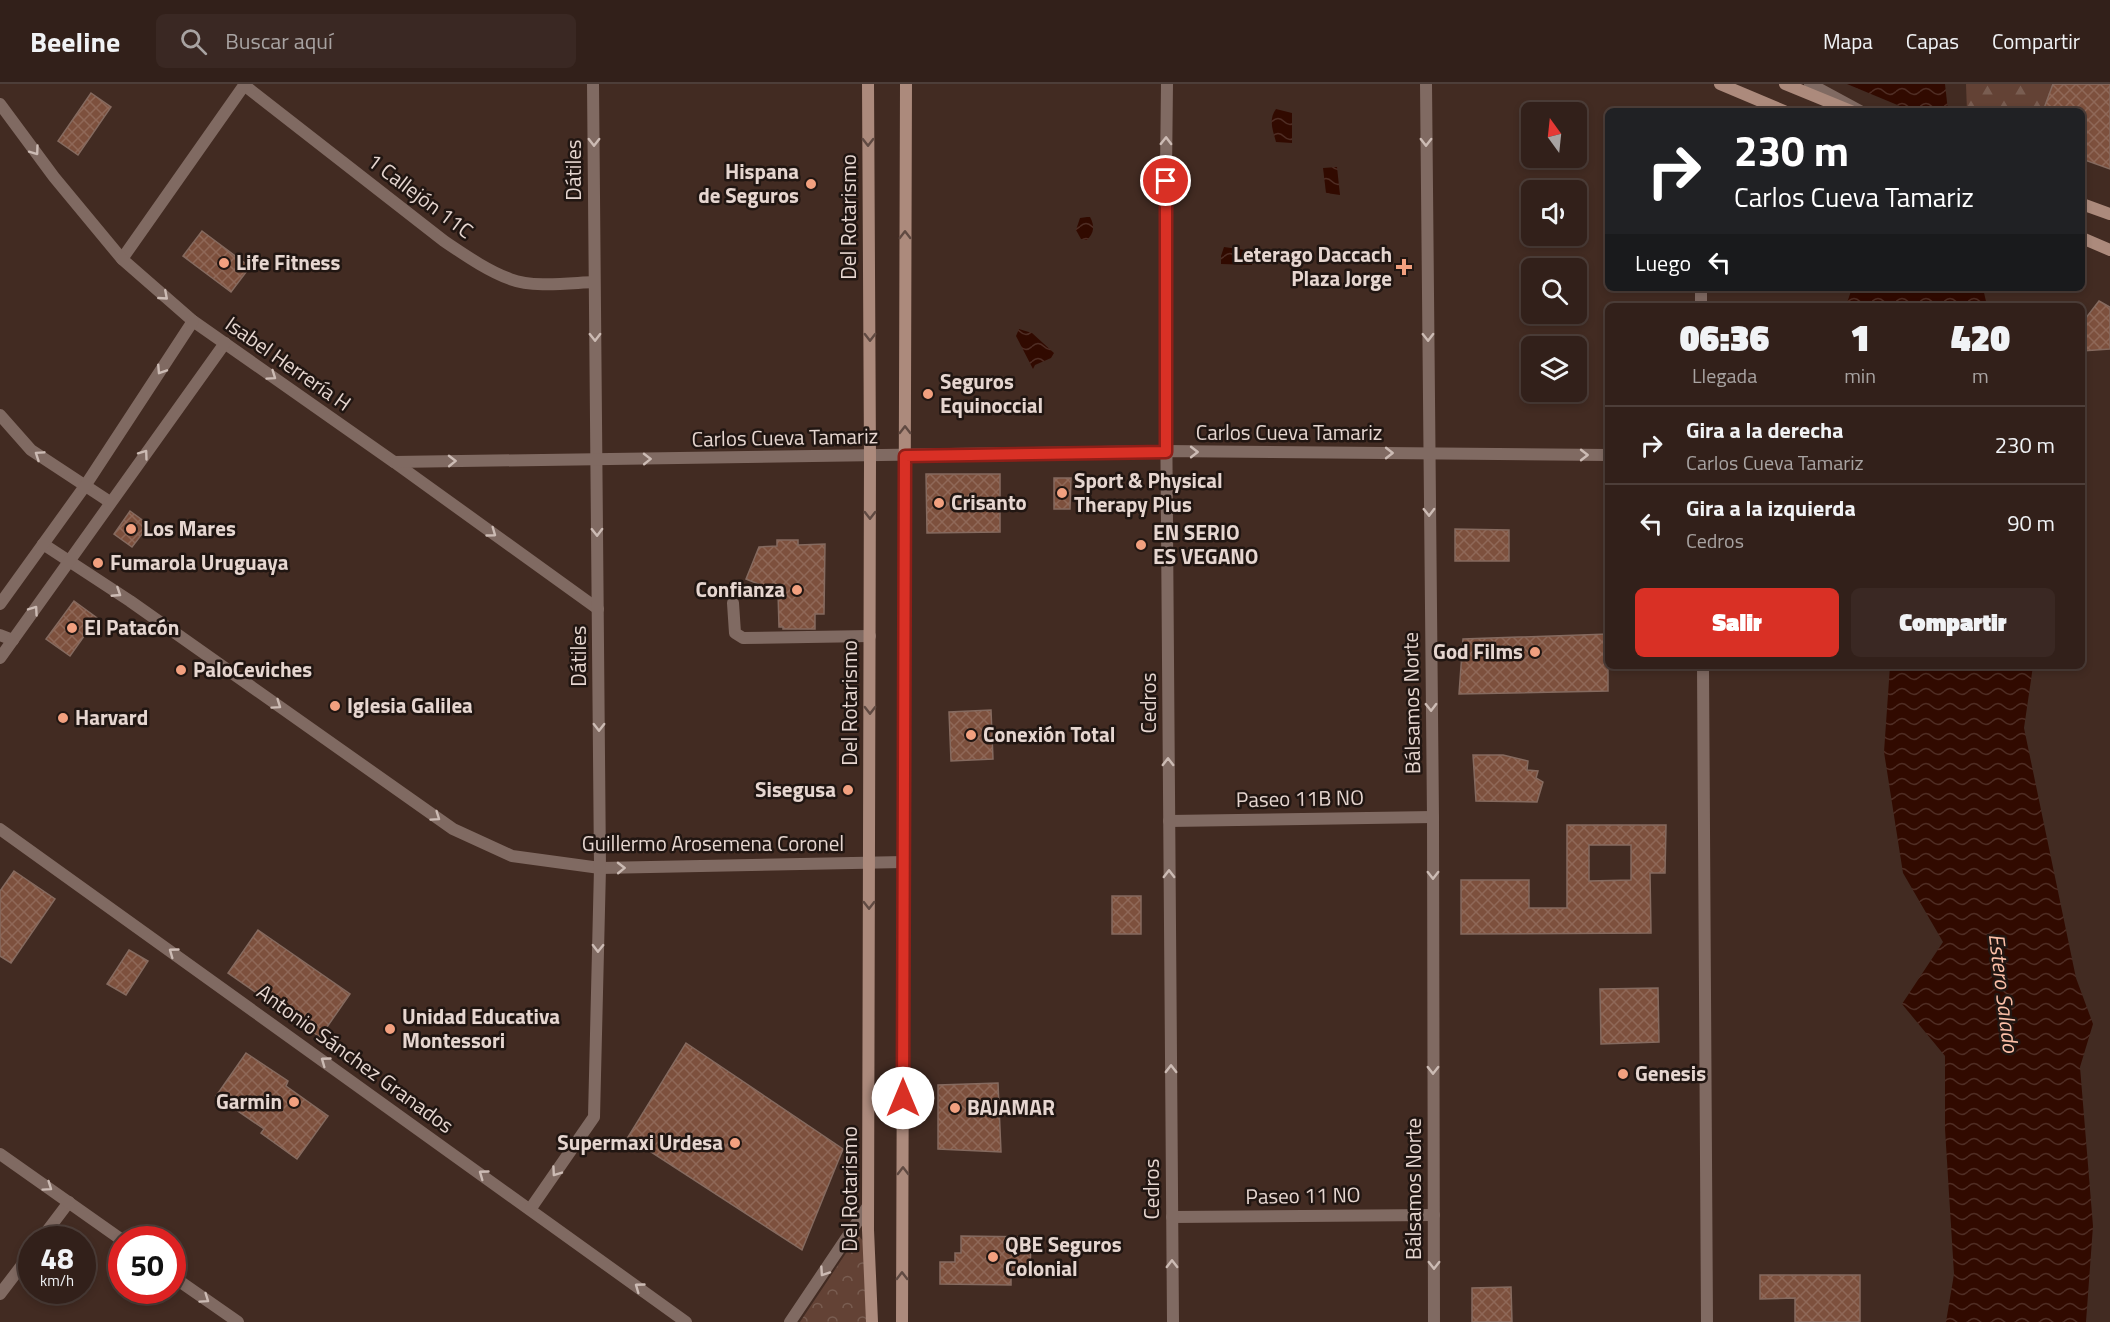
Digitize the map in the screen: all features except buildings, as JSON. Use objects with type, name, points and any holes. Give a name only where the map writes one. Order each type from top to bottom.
[{"type":"main road","name":"Del Rotarismo","points":[[868,84],[870,457],[868,1206],[872,1322]]},
{"type":"main road","points":[[902,1322],[906,84]]},
{"type":"main road","points":[[1720,84],[1777,108]]},
{"type":"main road","points":[[1785,84],[1844,108]]},
{"type":"main road","points":[[2085,205],[2110,214]]},
{"type":"main road","points":[[2085,239],[2110,250]]},
{"type":"street","name":"1 Callejón 11C","points":[[245,84],[444,241],[477,263],[511,280],[545,284],[594,282]]},
{"type":"street","points":[[122,259],[245,84]]},
{"type":"street","name":"Dátiles","points":[[531,1208],[594,1117],[600,868],[593,84]]},
{"type":"street","name":"Cedros","points":[[1167,84],[1166,452],[1173,1322]]},
{"type":"street","name":"Bálsamos Norte","points":[[1426,84],[1434,1322]]},
{"type":"street","points":[[1810,84],[1854,108]]},
{"type":"street","name":"Isabel Herrería H","points":[[0,104],[54,177],[122,259],[194,321],[598,609]]},
{"type":"street","points":[[0,604],[85,486],[194,321]]},
{"type":"street","points":[[0,658],[225,343]]},
{"type":"street","points":[[0,415],[31,450],[110,502]]},
{"type":"street","name":"Carlos Cueva Tamariz","points":[[394,462],[1166,452],[1605,455]]},
{"type":"street","name":"Guillermo Arosemena Coronel","points":[[43,544],[130,602],[453,829],[512,856],[600,868],[904,862]]},
{"type":"street","points":[[734,603],[735,633],[743,638],[870,636]]},
{"type":"street","points":[[0,636],[13,640]]},
{"type":"street","points":[[1703,669],[1707,1322]]},
{"type":"street","name":"Paseo 11B NO","points":[[1169,821],[1432,817]]},
{"type":"street","name":"Antonio Sánchez Granados","points":[[0,829],[531,1208],[686,1322]]},
{"type":"street","points":[[0,1154],[108,1229]]},
{"type":"street","points":[[51,1226],[69,1202]]},
{"type":"street","points":[[790,1322],[868,1206]]},
{"type":"street","name":"Paseo 11 NO","points":[[1172,1217],[1434,1215]]},
{"type":"street","points":[[0,1294],[18,1270]]},
{"type":"street","points":[[186,1285],[238,1322]]},
{"type":"green space","points":[[1966,84],[2053,84],[2044,108],[1967,108]]},
{"type":"green space","points":[[858,1235],[864,1242],[868,1322],[800,1322]]},
{"type":"water","points":[[1834,84],[1945,84],[1948,108],[1838,108]]},
{"type":"water","points":[[1276,109],[1292,113],[1292,143],[1276,142],[1272,121]]},
{"type":"water","points":[[1337,167],[1340,195],[1326,193],[1323,168]]},
{"type":"water","points":[[1090,217],[1093,223],[1091,235],[1087,240],[1081,239],[1076,230],[1080,218]]},
{"type":"water","points":[[1224,247],[1252,251],[1252,265],[1221,264]]},
{"type":"water","points":[[1851,291],[1984,291],[1986,303],[1847,303]]},
{"type":"water","points":[[1019,329],[1032,333],[1054,353],[1051,358],[1035,365],[1033,369],[1016,336]]},
{"type":"water","name":"Estero Salado","points":[[1890,669],[2033,669],[2024,728],[2076,978],[2093,1024],[2080,1067],[2093,1226],[2086,1322],[1946,1322],[1954,1274],[1945,1129],[1945,1056],[1902,1004],[1943,942],[1903,873],[1884,752]]},
{"type":"pier","points":[[1831,84],[1847,84],[1905,108],[1835,108]]},
{"type":"place","name":"Hispana de Seguros","points":[[811,184]]},
{"type":"place","name":"Life Fitness","points":[[224,263]]},
{"type":"place","name":"Leterago Daccach Plaza Jorge","points":[[1404,267]]},
{"type":"place","name":"Seguros Equinoccial","points":[[928,394]]},
{"type":"place","name":"Sport & Physical Therapy Plus","points":[[1062,493]]},
{"type":"place","name":"Crisanto","points":[[939,503]]},
{"type":"place","name":"Los Mares","points":[[131,529]]},
{"type":"place","name":"EN SERIO ES VEGANO","points":[[1141,545]]},
{"type":"place","name":"Fumarola Uruguaya","points":[[98,563]]},
{"type":"place","name":"Confianza","points":[[797,590]]},
{"type":"place","name":"El Patacón","points":[[72,628]]},
{"type":"place","name":"God Films","points":[[1535,652]]},
{"type":"place","name":"PaloCeviches","points":[[181,670]]},
{"type":"place","name":"Iglesia Galilea","points":[[335,706]]},
{"type":"place","name":"Harvard","points":[[63,718]]},
{"type":"place","name":"Conexión Total","points":[[971,735]]},
{"type":"place","name":"Sisegusa","points":[[848,790]]},
{"type":"place","name":"Unidad Educativa Montessori","points":[[390,1029]]},
{"type":"place","name":"Genesis","points":[[1623,1074]]},
{"type":"place","name":"Garmin","points":[[294,1102]]},
{"type":"place","name":"BAJAMAR","points":[[955,1108]]},
{"type":"place","name":"Supermaxi Urdesa","points":[[735,1143]]},
{"type":"place","name":"QBE Seguros Colonial","points":[[993,1257]]},
{"type":"route","points":[[903,1098],[905,456],[1166,452],[1166,181]]}]
